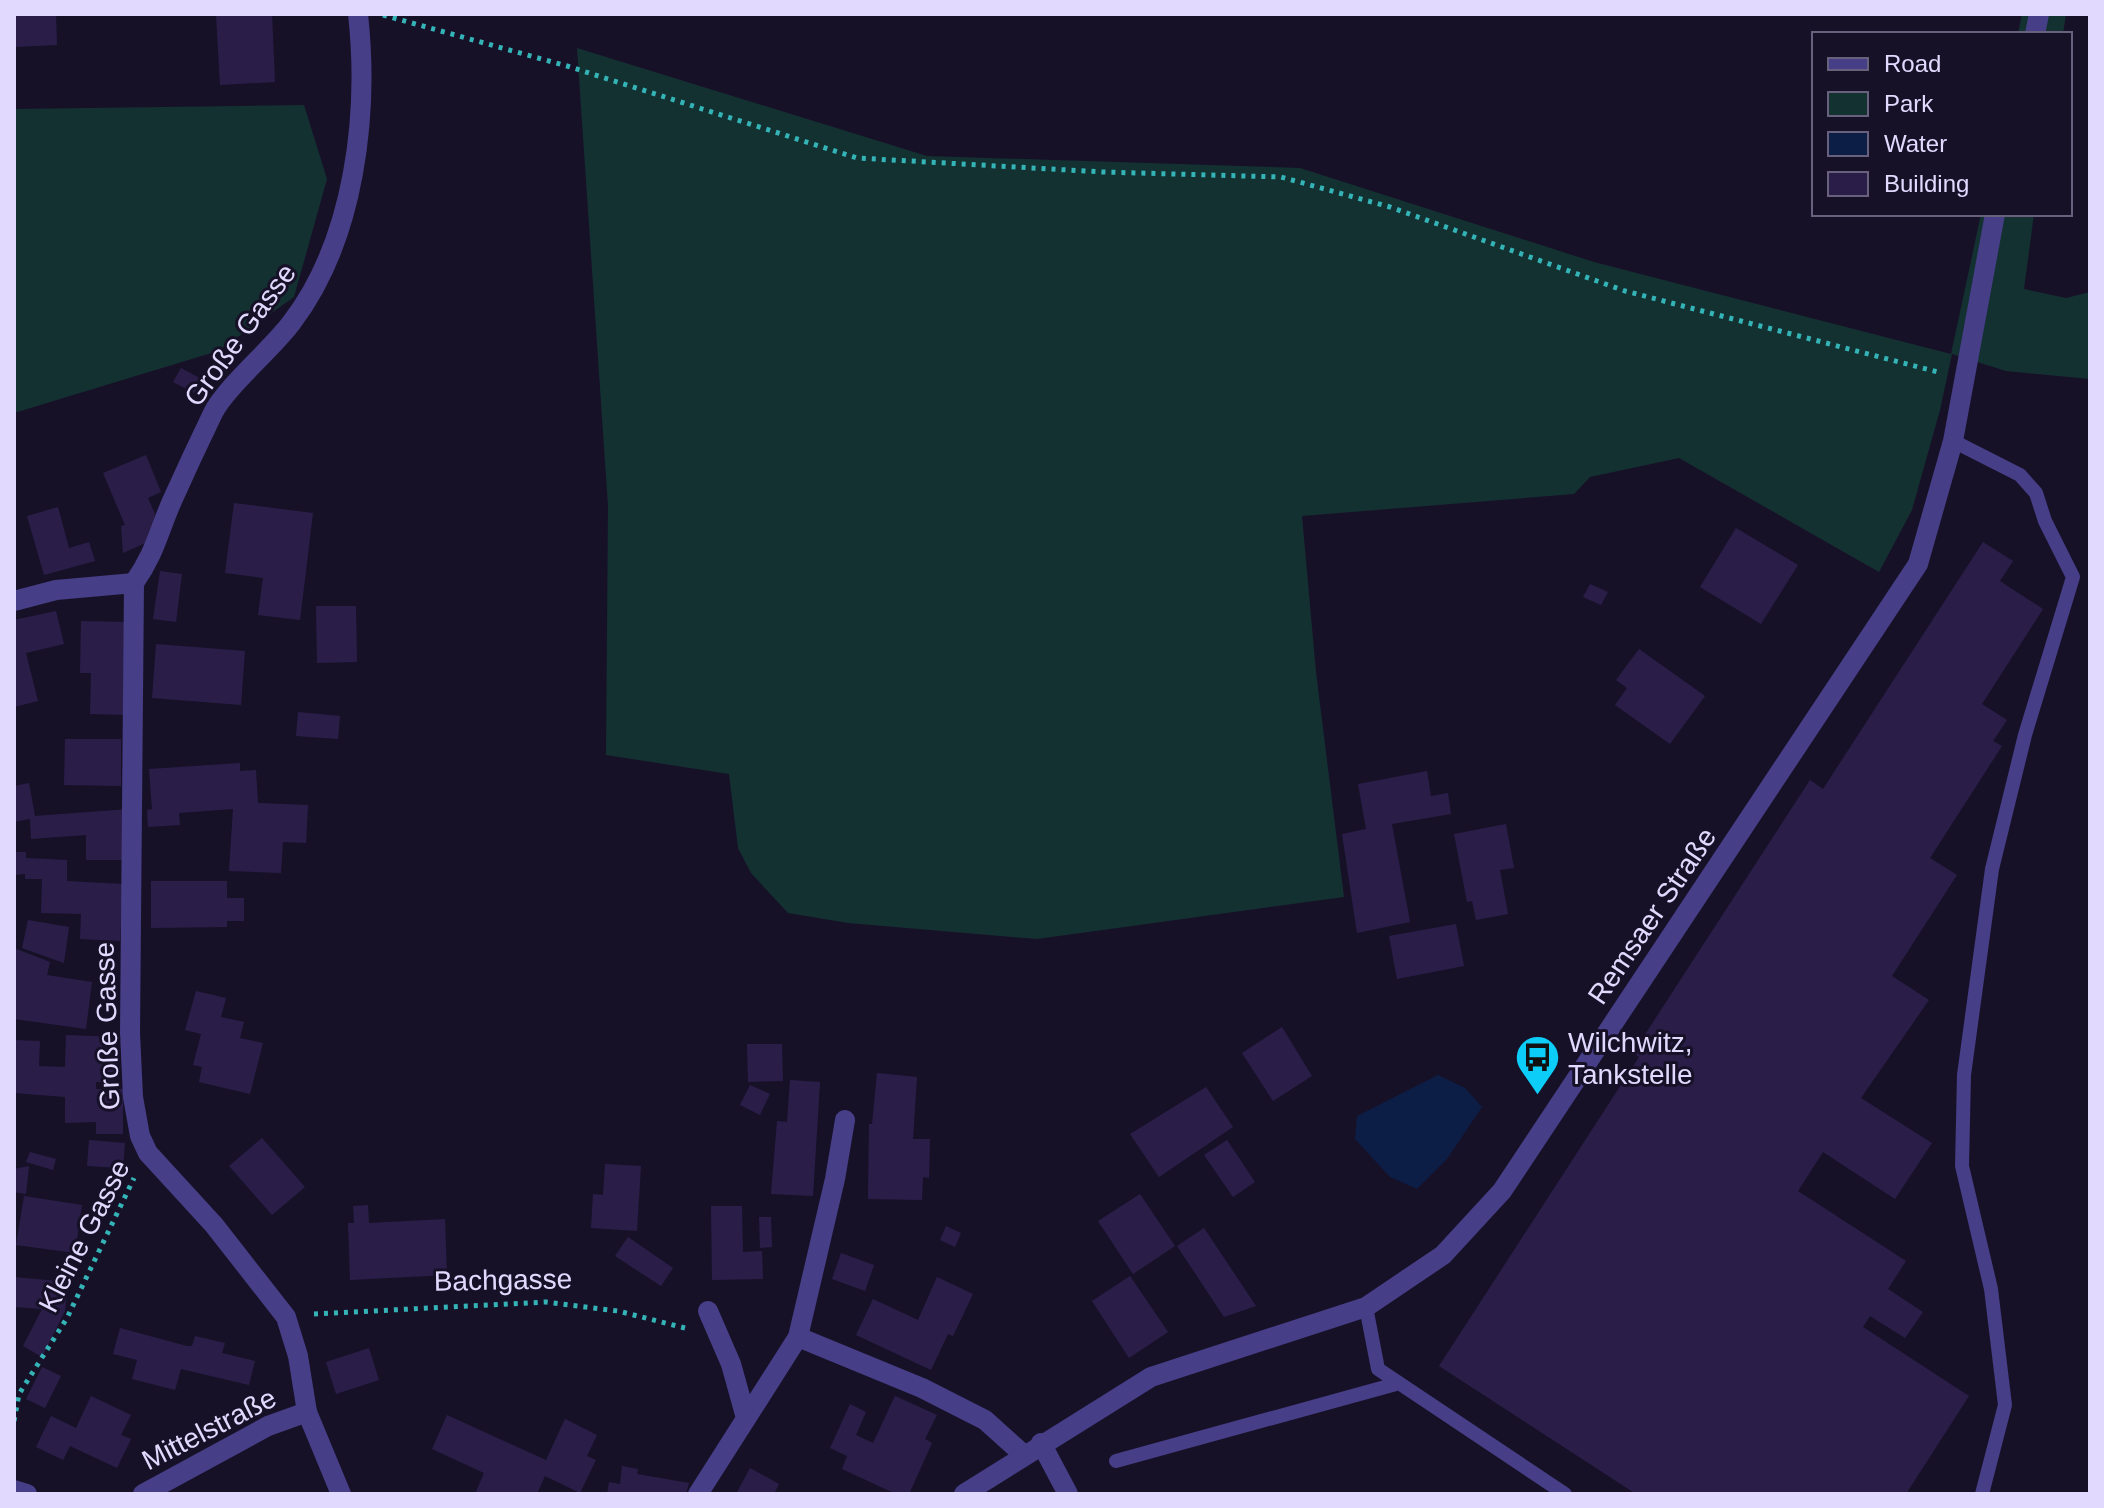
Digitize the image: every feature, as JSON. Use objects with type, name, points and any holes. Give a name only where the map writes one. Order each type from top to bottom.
[{"type":"street","name":"Große Gasse","points":[[307,1412],[298,1356],[286,1317],[214,1225],[148,1153],[140,1136],[133,1097],[130,1033],[134,583],[154,555],[172,503],[214,410],[292,323],[331,250],[350,176],[362,97],[358,14]]},
{"type":"street","name":"Remsaer Straße","points":[[964,1494],[1151,1377],[1366,1307],[1443,1255],[1510,1180],[1918,564],[1953,441],[1995,216]]},
{"type":"street","points":[[14,601],[56,590],[134,583]]},
{"type":"street","points":[[698,1494],[798,1337],[835,1179],[845,1120]]},
{"type":"street","points":[[708,1311],[717,1339],[731,1364],[746,1418]]},
{"type":"street","points":[[798,1337],[922,1388],[985,1420],[1032,1449],[1068,1494]]},
{"type":"street","name":"Mittelstraße","points":[[143,1494],[268,1426],[307,1412],[341,1494]]},
{"type":"street","points":[[14,1490],[27,1494]]},
{"type":"lane","points":[[1953,441],[2020,475],[2036,493],[2045,521],[2073,577],[2025,735],[1992,869],[1964,1075],[1962,1166],[1991,1289],[2005,1405],[1982,1494]]},
{"type":"lane","points":[[1366,1307],[1378,1369],[1396,1384],[1565,1494]]},
{"type":"lane","points":[[1116,1461],[1396,1384]]},
{"type":"path","points":[[378,14],[567,66],[857,158],[1103,172],[1281,177],[1390,207],[1625,291],[1872,358],[1964,378]]},
{"type":"path","name":"Kleine Gasse","points":[[14,1421],[19,1394],[67,1318],[123,1198],[148,1153]]},
{"type":"path","name":"Bachgasse","points":[[286,1317],[341,1311],[546,1302],[618,1311],[717,1339]]},
{"type":"green space","points":[[2022,14],[2066,14],[2063,32],[2018,32]]},
{"type":"green space","points":[[577,48],[927,156],[1300,168],[1594,262],[1951,354],[1981,216],[2034,216],[2024,289],[2066,298],[2090,292],[2090,379],[2006,371],[1952,354],[1912,510],[1879,572],[1679,458],[1590,477],[1574,494],[1302,516],[1316,672],[1344,897],[1037,939],[848,923],[788,913],[751,873],[738,848],[729,774],[606,755],[608,506]]},
{"type":"green space","points":[[304,105],[327,179],[294,297],[218,351],[14,413],[14,109]]},
{"type":"water","points":[[1438,1075],[1465,1088],[1482,1107],[1447,1159],[1417,1189],[1390,1177],[1355,1139],[1357,1116]]},
{"type":"building","points":[[14,14],[56,14],[57,45],[14,47]]},
{"type":"building","points":[[216,14],[272,14],[275,82],[220,85]]},
{"type":"building","points":[[181,368],[207,382],[200,396],[173,382]]},
{"type":"building","points":[[146,455],[161,492],[148,498],[155,514],[150,541],[123,553],[121,526],[125,525],[103,473]]},
{"type":"building","points":[[234,503],[313,513],[300,620],[258,615],[263,578],[225,573]]},
{"type":"building","points":[[58,507],[69,548],[89,542],[95,561],[44,575],[27,516]]},
{"type":"building","points":[[1736,528],[1798,565],[1761,624],[1700,587]]},
{"type":"building","points":[[1983,542],[2013,561],[2000,581],[2043,609],[1982,704],[2007,720],[1993,741],[2002,746],[1930,858],[1957,875],[1892,976],[1929,1000],[1861,1098],[1932,1143],[1895,1199],[1823,1152],[1798,1191],[1906,1261],[1888,1289],[1923,1312],[1905,1338],[1870,1316],[1863,1327],[1969,1396],[1906,1494],[1636,1494],[1439,1366],[1639,1057],[1633,1053],[1810,780],[1823,789]]},
{"type":"building","points":[[160,571],[182,574],[176,622],[153,619]]},
{"type":"building","points":[[1590,584],[1608,592],[1601,605],[1583,597]]},
{"type":"building","points":[[316,606],[356,606],[357,662],[317,663]]},
{"type":"building","points":[[56,611],[64,644],[26,653],[38,701],[14,707],[14,620]]},
{"type":"building","points":[[81,621],[127,622],[125,715],[90,714],[91,673],[80,673]]},
{"type":"building","points":[[156,644],[245,651],[241,705],[152,698]]},
{"type":"building","points":[[1639,649],[1705,696],[1670,744],[1615,705],[1627,688],[1616,680]]},
{"type":"building","points":[[298,712],[340,716],[338,739],[296,736]]},
{"type":"building","points":[[65,739],[121,739],[121,786],[64,785]]},
{"type":"building","points":[[240,763],[240,771],[256,770],[258,803],[308,805],[306,843],[283,842],[281,873],[229,871],[233,809],[179,813],[180,825],[148,827],[147,810],[152,809],[149,769]]},
{"type":"building","points":[[1427,771],[1431,796],[1448,793],[1451,814],[1392,824],[1410,922],[1357,933],[1342,834],[1366,829],[1358,784]]},
{"type":"building","points":[[29,783],[35,816],[129,809],[131,860],[86,860],[86,835],[31,839],[30,819],[14,822],[14,786]]},
{"type":"building","points":[[1506,824],[1514,868],[1500,870],[1508,914],[1476,920],[1472,901],[1467,902],[1454,834]]},
{"type":"building","points":[[14,852],[26,852],[26,858],[67,860],[67,881],[123,884],[120,941],[80,939],[81,914],[41,913],[42,879],[25,879],[25,874],[14,875]]},
{"type":"building","points":[[151,881],[227,881],[227,898],[244,898],[244,921],[227,921],[227,927],[151,928]]},
{"type":"building","points":[[28,920],[69,927],[64,963],[22,948]]},
{"type":"building","points":[[1456,924],[1464,966],[1397,979],[1389,936]]},
{"type":"building","points":[[14,948],[50,962],[47,975],[92,982],[86,1029],[14,1019]]},
{"type":"building","points":[[196,991],[226,998],[221,1017],[244,1022],[240,1038],[263,1043],[250,1094],[199,1082],[202,1067],[193,1065],[201,1034],[185,1030]]},
{"type":"building","points":[[1282,1027],[1312,1076],[1273,1101],[1242,1053]]},
{"type":"building","points":[[66,1035],[116,1037],[114,1083],[96,1082],[96,1089],[123,1089],[123,1134],[96,1134],[96,1122],[65,1123],[65,1097],[14,1093],[14,1040],[40,1041],[39,1066],[65,1067]]},
{"type":"building","points":[[747,1044],[782,1044],[783,1081],[748,1082]]},
{"type":"building","points":[[877,1073],[917,1077],[913,1139],[930,1139],[929,1178],[923,1177],[922,1200],[868,1199],[869,1124],[872,1124]]},
{"type":"building","points":[[790,1080],[820,1082],[813,1196],[771,1194],[777,1121],[787,1122]]},
{"type":"building","points":[[750,1085],[770,1094],[760,1115],[740,1105]]},
{"type":"building","points":[[1206,1087],[1233,1127],[1159,1177],[1130,1134]]},
{"type":"building","points":[[262,1138],[305,1187],[272,1215],[229,1166]]},
{"type":"building","points":[[89,1140],[125,1143],[123,1168],[87,1166]]},
{"type":"building","points":[[1227,1140],[1255,1182],[1233,1197],[1204,1155]]},
{"type":"building","points":[[30,1152],[56,1159],[53,1170],[26,1162]]},
{"type":"building","points":[[605,1164],[641,1166],[637,1231],[591,1228],[593,1194],[603,1195]]},
{"type":"building","points":[[29,1166],[26,1194],[14,1192],[14,1169]]},
{"type":"building","points":[[1140,1194],[1175,1246],[1133,1274],[1098,1221]]},
{"type":"building","points":[[24,1196],[82,1205],[75,1253],[16,1245]]},
{"type":"building","points":[[368,1205],[369,1223],[445,1219],[447,1275],[350,1280],[348,1223],[354,1223],[353,1206]]},
{"type":"building","points":[[711,1206],[742,1206],[743,1252],[762,1251],[763,1279],[712,1280]]},
{"type":"building","points":[[759,1217],[771,1217],[772,1247],[760,1248]]},
{"type":"building","points":[[946,1226],[961,1233],[955,1247],[940,1240]]},
{"type":"building","points":[[1204,1228],[1256,1306],[1224,1317],[1177,1246]]},
{"type":"building","points":[[628,1237],[673,1268],[661,1286],[615,1256]]},
{"type":"building","points":[[841,1253],[874,1265],[865,1291],[832,1279]]},
{"type":"building","points":[[1130,1276],[1168,1332],[1129,1358],[1092,1301]]},
{"type":"building","points":[[14,1277],[68,1282],[65,1311],[42,1357],[23,1346],[42,1309],[14,1307]]},
{"type":"building","points":[[937,1277],[973,1294],[953,1336],[948,1334],[931,1370],[856,1335],[873,1299],[918,1320]]},
{"type":"building","points":[[120,1328],[187,1346],[192,1346],[195,1336],[225,1343],[222,1353],[255,1361],[249,1385],[181,1369],[175,1390],[132,1379],[137,1360],[113,1354]]},
{"type":"building","points":[[369,1348],[379,1380],[336,1394],[326,1362]]},
{"type":"building","points":[[42,1367],[61,1376],[45,1408],[26,1399]]},
{"type":"building","points":[[91,1396],[131,1415],[121,1435],[131,1439],[117,1468],[70,1446],[63,1460],[36,1447],[51,1416],[76,1428]]},
{"type":"building","points":[[895,1396],[937,1415],[925,1439],[932,1443],[909,1494],[896,1494],[842,1469],[847,1456],[830,1448],[850,1404],[866,1412],[856,1435],[873,1443]]},
{"type":"building","points":[[447,1415],[546,1460],[565,1419],[597,1435],[587,1456],[596,1460],[580,1493],[545,1476],[537,1494],[475,1494],[484,1473],[432,1449]]},
{"type":"building","points":[[622,1466],[638,1469],[637,1474],[689,1483],[686,1494],[607,1494],[609,1482],[620,1484]]},
{"type":"building","points":[[750,1468],[779,1484],[774,1494],[736,1494]]},
{"type":"place","name":"Wilchwitz, Tankstelle","points":[[1537,1097]]}]
